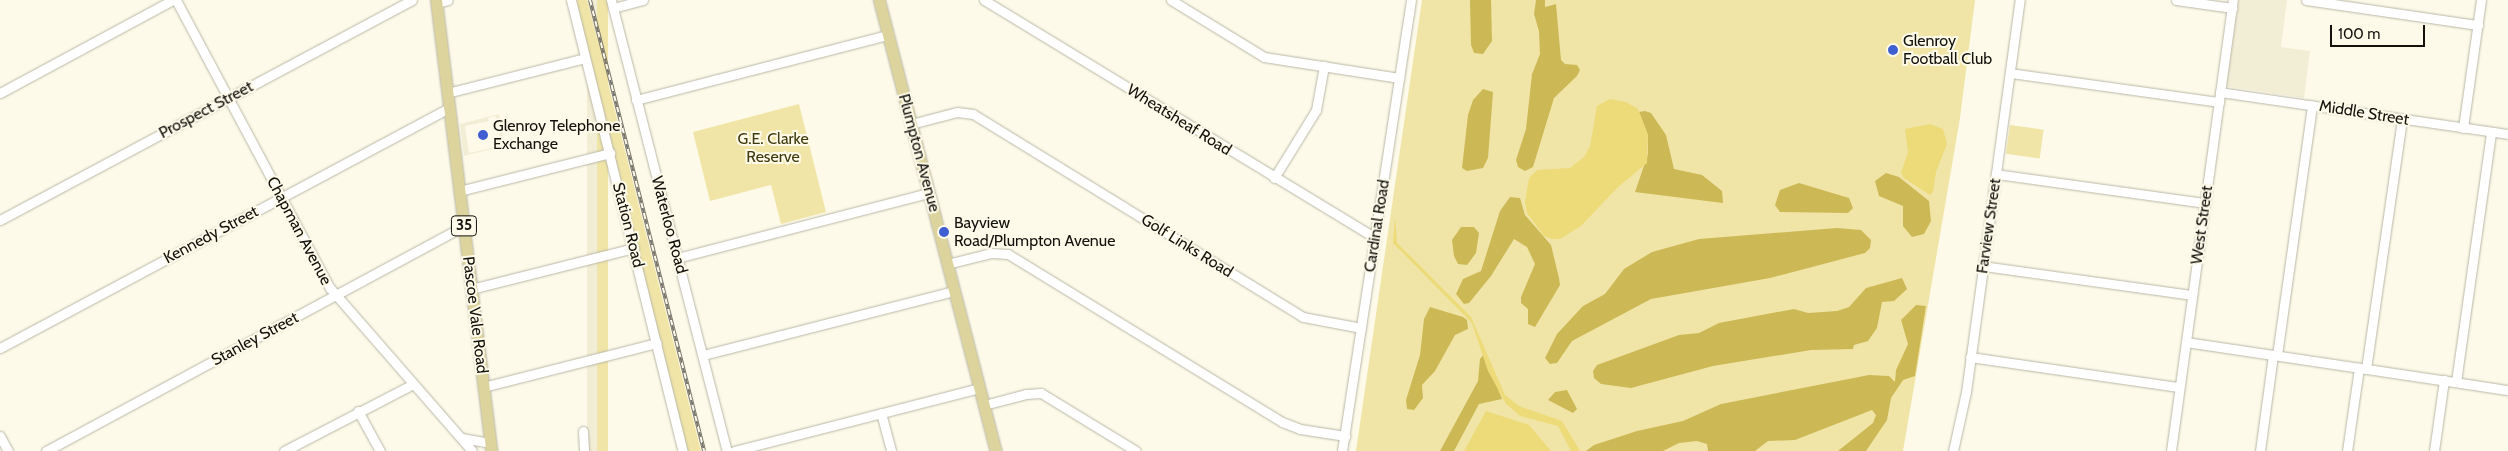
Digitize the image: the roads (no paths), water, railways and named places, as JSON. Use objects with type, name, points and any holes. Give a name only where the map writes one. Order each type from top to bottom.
[{"type":"main road","name":"Plumpton Avenue","points":[[879,0],[996,451]]},
{"type":"main road","name":"Pascoe Vale Road","points":[[440,1],[447,93],[491,447]]},
{"type":"street","points":[[0,93],[174,0]]},
{"type":"street","name":"Chapman Avenue","points":[[174,0],[335,296],[472,451]]},
{"type":"street","name":"Prospect Street","points":[[0,220],[412,0]]},
{"type":"street","name":"Station Road","points":[[571,0],[683,451]]},
{"type":"street","points":[[612,4],[643,0]]},
{"type":"street","name":"Wheatsheaf Road","points":[[984,0],[1375,238]]},
{"type":"street","name":"Cardinal Road","points":[[1342,451],[1411,0]]},
{"type":"street","name":"Farview Street","points":[[1952,451],[1970,357],[2020,0]]},
{"type":"street","points":[[2176,0],[2232,4]]},
{"type":"street","points":[[2306,0],[2478,25]]},
{"type":"street","points":[[2463,128],[2481,0]]},
{"type":"street","points":[[1173,1],[1264,56],[1399,78]]},
{"type":"street","name":"Waterloo Road","points":[[612,4],[727,451]]},
{"type":"street","name":"West Street","points":[[2171,451],[2232,4]]},
{"type":"street","points":[[636,100],[888,35]]},
{"type":"street","points":[[447,93],[585,58]]},
{"type":"street","points":[[1274,178],[1316,110],[1324,66]]},
{"type":"street","points":[[2010,73],[2219,102]]},
{"type":"street","name":"Middle Street","points":[[2220,92],[2508,134]]},
{"type":"street","points":[[2260,451],[2312,105]]},
{"type":"street","name":"Kennedy Street","points":[[0,348],[449,108]]},
{"type":"street","name":"Golf Links Road","points":[[911,124],[957,112],[973,114],[1303,317],[1361,328]]},
{"type":"street","points":[[2347,451],[2402,118]]},
{"type":"street","points":[[2456,382],[2491,132]]},
{"type":"street","points":[[459,191],[610,153]]},
{"type":"street","points":[[1996,174],[2205,203]]},
{"type":"street","points":[[676,258],[929,193]]},
{"type":"street","name":"Stanley Street","points":[[46,451],[464,226]]},
{"type":"street","points":[[471,289],[634,248]]},
{"type":"street","points":[[947,264],[991,253],[1008,254],[1282,422],[1300,429],[1345,436]]},
{"type":"street","points":[[1983,266],[2192,294]]},
{"type":"street","points":[[703,355],[954,290]]},
{"type":"street","points":[[2186,342],[2508,390]]},
{"type":"street","points":[[483,387],[657,343]]},
{"type":"street","points":[[1970,357],[2179,387]]},
{"type":"street","points":[[2434,451],[2444,380]]},
{"type":"street","points":[[284,451],[411,382]]},
{"type":"street","points":[[734,451],[980,388]]},
{"type":"street","points":[[984,405],[1026,394],[1041,393],[1136,451]]},
{"type":"street","points":[[358,411],[380,451]]},
{"type":"street","points":[[881,413],[891,451]]},
{"type":"street","points":[[583,431],[584,451]]},
{"type":"street","points":[[0,436],[8,451]]},
{"type":"street","points":[[460,436],[469,441],[491,447]]},
{"type":"railway","points":[[590,0],[704,451]]},
{"type":"place","name":"Glenroy Football Club","points":[[1893,50]]},
{"type":"place","name":"Glenroy Telephone Exchange","points":[[483,135]]},
{"type":"place","name":"Bayview Road/Plumpton Avenue","points":[[944,232]]},
{"type":"park label","name":"G.E. Clarke Reserve","points":[[773,148]]}]
